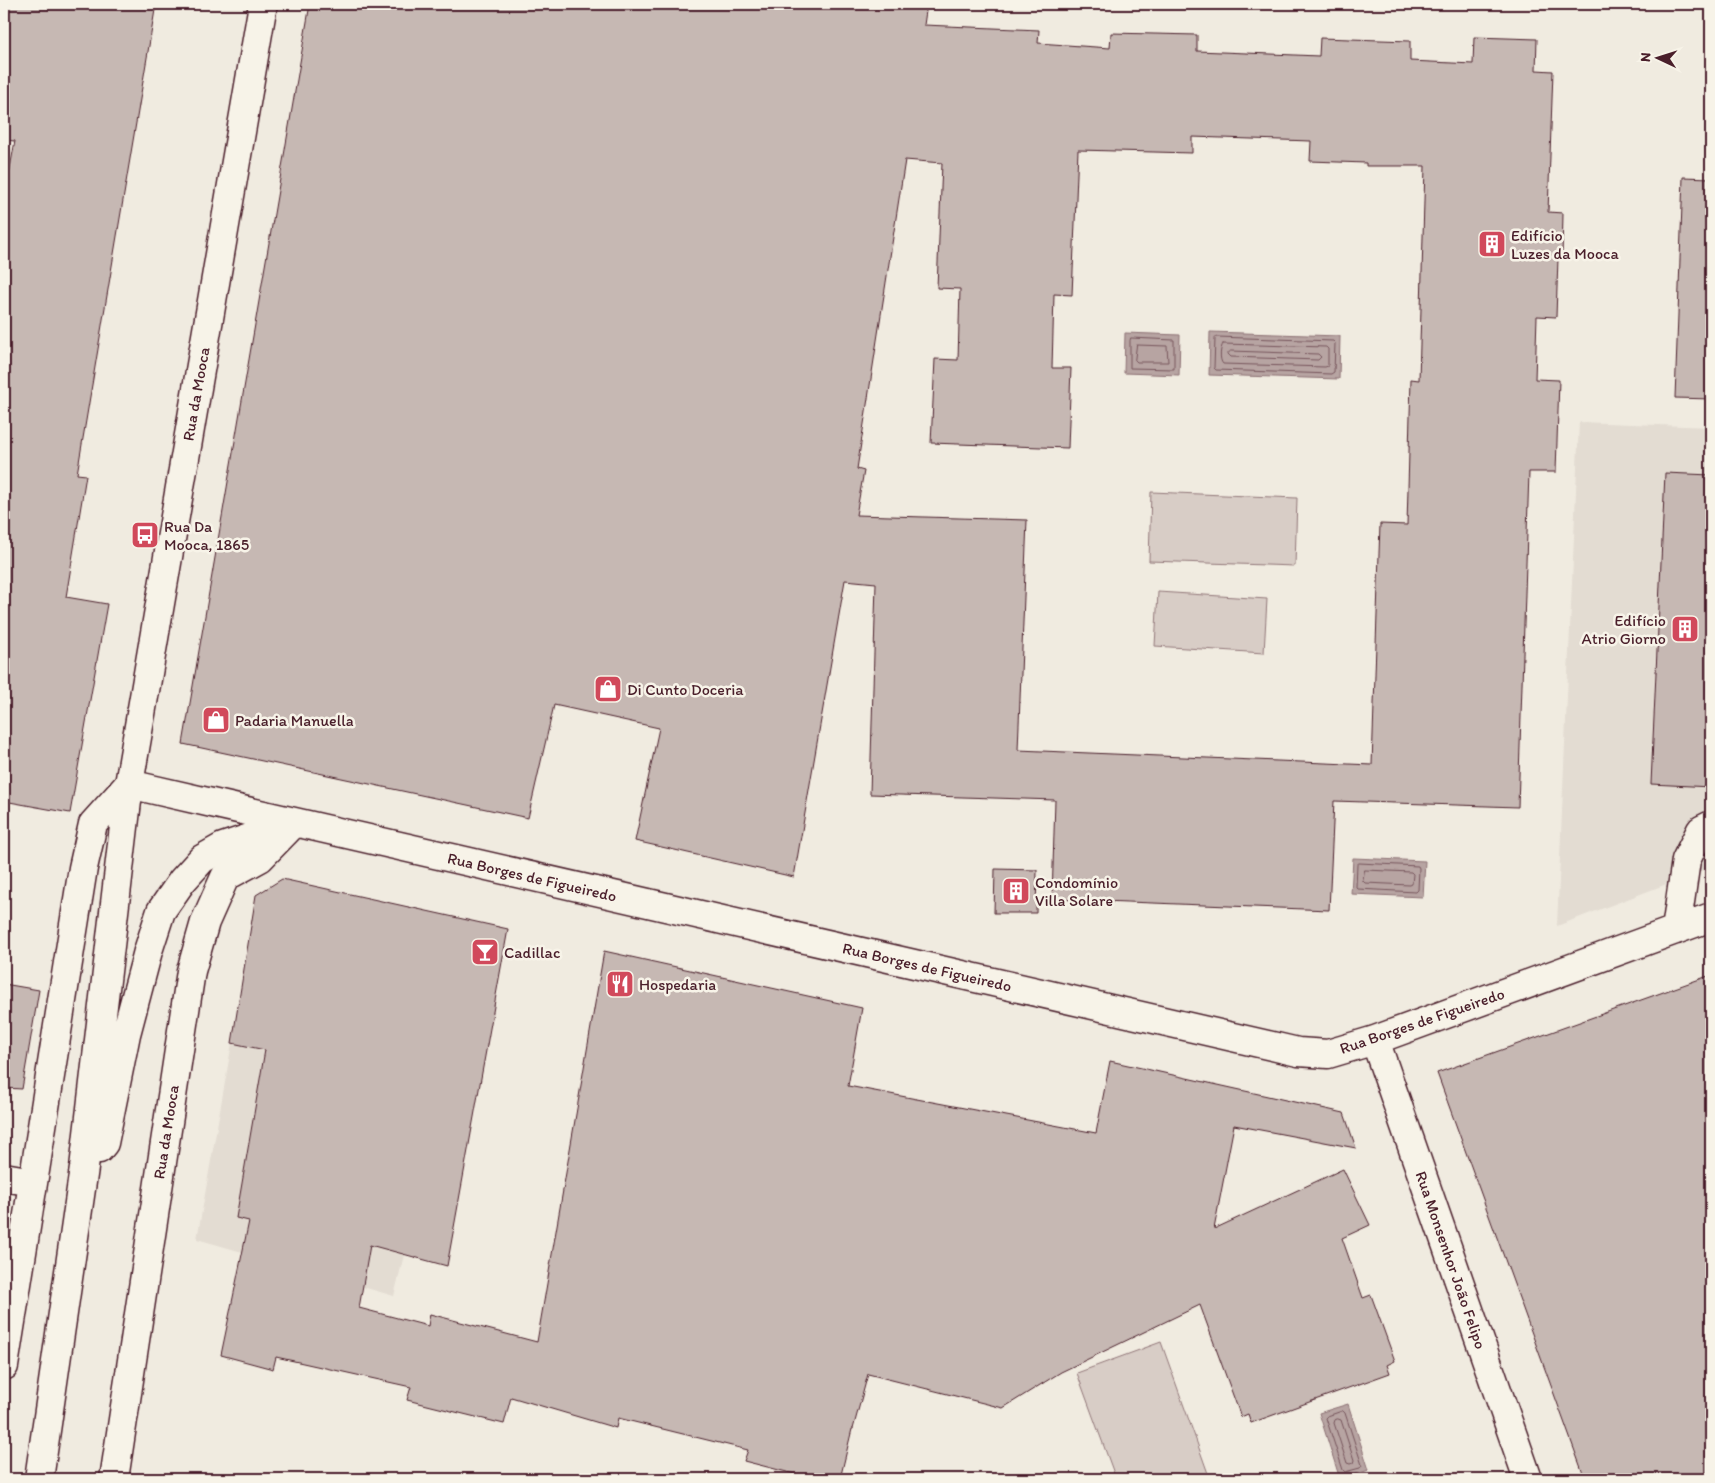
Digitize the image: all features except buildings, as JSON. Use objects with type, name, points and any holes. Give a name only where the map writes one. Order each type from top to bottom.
[{"type":"street","name":"Rua da Mooca","points":[[39,1479],[84,1168],[129,784],[263,4]]},
{"type":"street","name":"Rua Borges de Figueiredo","points":[[129,784],[1298,1052],[1328,1054],[1375,1040],[1711,917]]},
{"type":"street","points":[[4,1366],[82,868],[93,824],[129,784]]},
{"type":"street","name":"Rua da Mooca","points":[[114,1479],[190,971],[205,922],[225,877],[260,858],[294,823]]},
{"type":"street","points":[[84,1168],[104,1143],[126,1034],[148,951],[161,911],[182,881],[202,859],[223,846],[294,823]]},
{"type":"street","points":[[1676,930],[1686,860],[1701,830],[1711,825]]},
{"type":"street","name":"Rua Monsenhor João Felipo","points":[[1375,1040],[1528,1479]]},
{"type":"street","points":[[4,1177],[33,1182]]},
{"type":"shaded area","points":[[1579,422],[1711,427],[1711,867],[1557,926]]},
{"type":"shaded area","points":[[1151,492],[1297,498],[1295,566],[1149,561]]},
{"type":"shaded area","points":[[1158,592],[1267,599],[1264,653],[1155,646]]},
{"type":"shaded area","points":[[232,1043],[441,1087],[411,1256],[404,1255],[394,1296],[197,1239]]},
{"type":"shaded area","points":[[1161,1342],[1210,1479],[1116,1479],[1077,1373]]},
{"type":"water","points":[[1210,332],[1340,336],[1339,379],[1209,375]]},
{"type":"water","points":[[1125,333],[1180,335],[1179,375],[1124,373]]},
{"type":"water","points":[[1353,858],[1425,861],[1423,897],[1351,894]]},
{"type":"water","points":[[1348,1404],[1369,1470],[1340,1479],[1319,1413]]},
{"type":"place","name":"Edifício Luzes da Mooca","points":[[1492,244]]},
{"type":"place","name":"Rua Da Mooca, 1865","points":[[145,535]]},
{"type":"place","name":"Edifício Atrio Giorno","points":[[1685,629]]},
{"type":"place","name":"Di Cunto Doceria","points":[[608,689]]},
{"type":"place","name":"Padaria Manuella","points":[[216,720]]},
{"type":"place","name":"Condomínio Villa Solare","points":[[1016,891]]},
{"type":"place","name":"Cadillac","points":[[485,952]]},
{"type":"place","name":"Hospedaria","points":[[620,984]]}]
